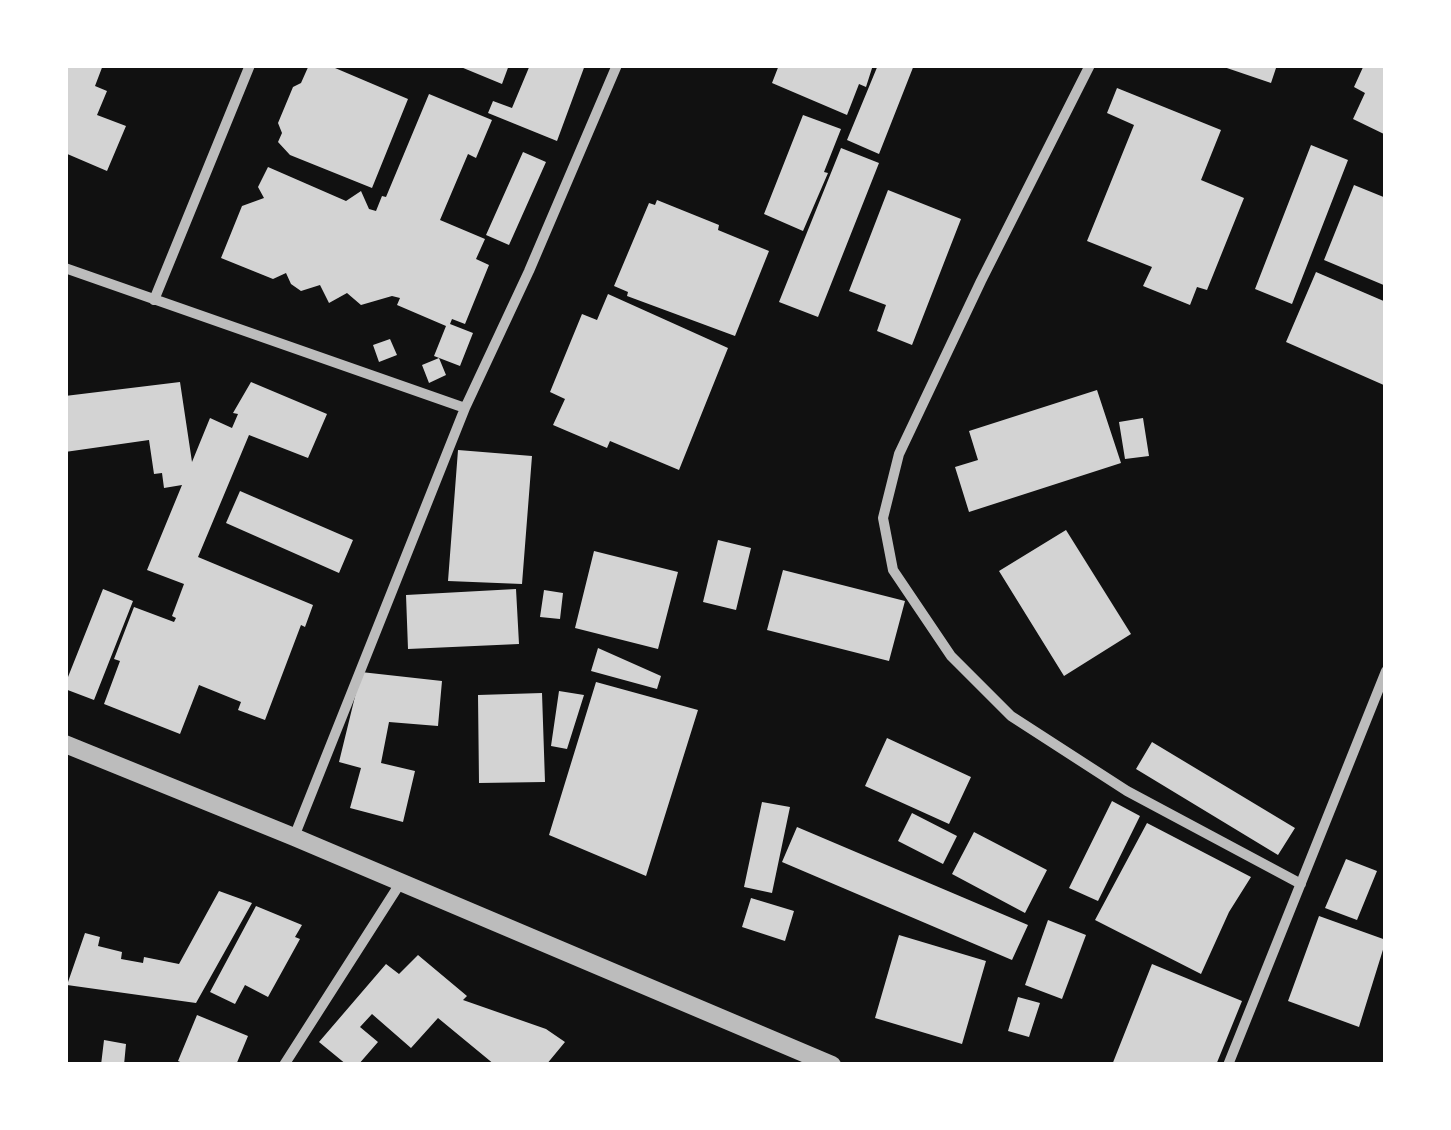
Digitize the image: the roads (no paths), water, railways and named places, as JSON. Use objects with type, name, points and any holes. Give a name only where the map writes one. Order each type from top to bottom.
[{"type":"street","points":[[154,300],[250,65]]},
{"type":"street","points":[[294,837],[465,408],[529,271],[617,65]]},
{"type":"street","points":[[1090,65],[981,280],[899,454],[884,518],[893,570],[951,656],[1011,716],[1127,791],[1301,884]]},
{"type":"street","points":[[65,268],[465,408]]},
{"type":"street","points":[[1228,1065],[1386,671]]},
{"type":"street","points":[[65,744],[832,1065]]},
{"type":"street","points":[[284,1065],[401,882]]}]
